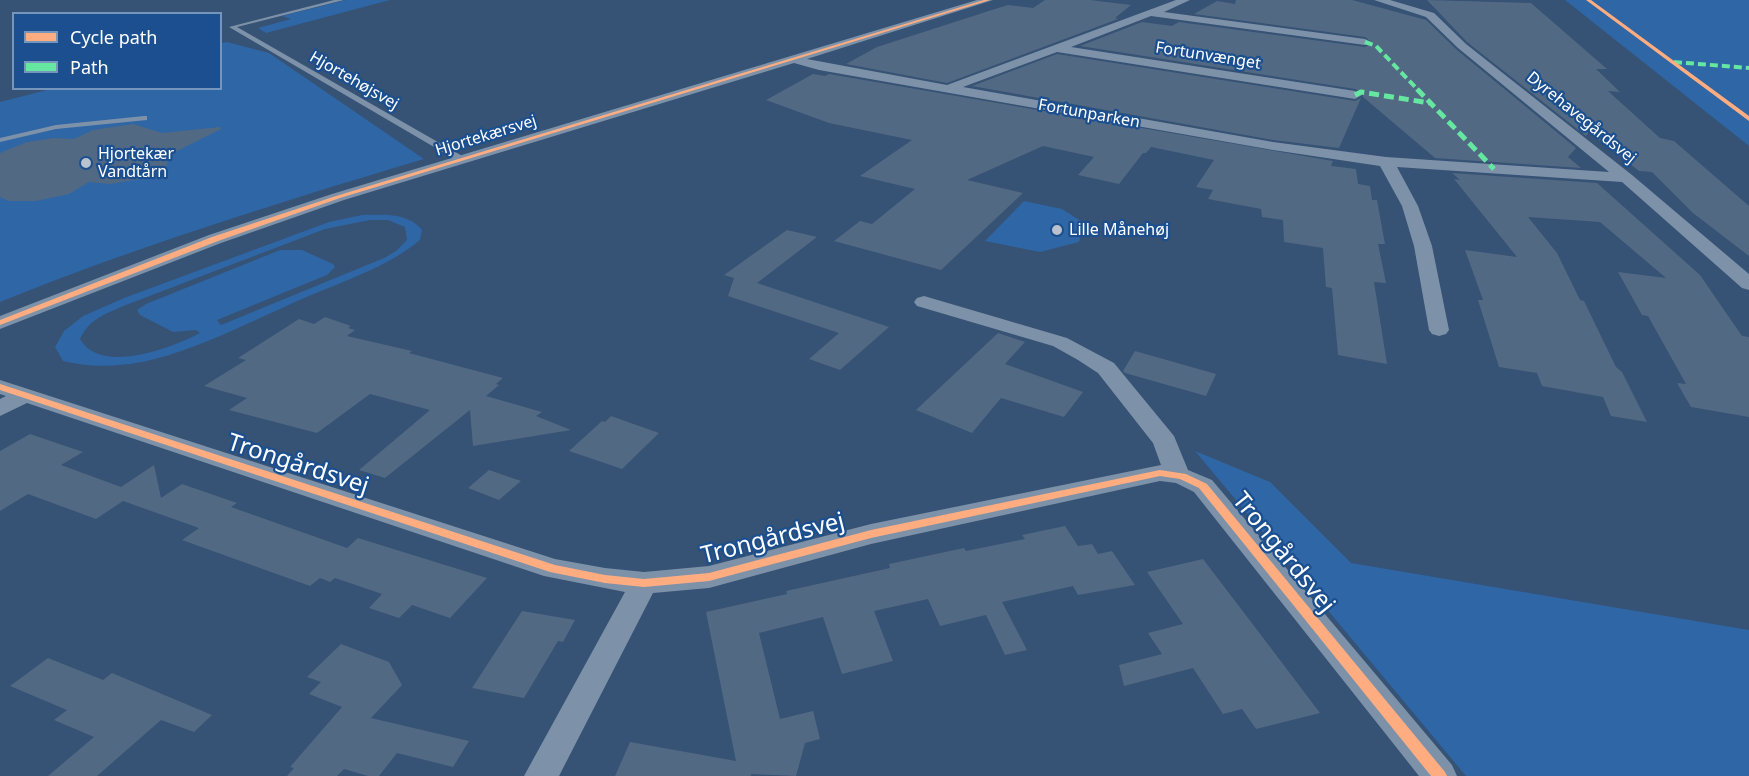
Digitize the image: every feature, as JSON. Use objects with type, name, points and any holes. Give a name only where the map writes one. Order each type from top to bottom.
[{"type":"street","name":"Hjortekærsvej","points":[[0,323],[215,239],[338,197],[988,0]]},
{"type":"street","name":"Fortunvænget","points":[[947,89],[1185,0]]},
{"type":"street","name":"Dyrehavegårdsvej","points":[[1379,0],[1415,4],[1431,15],[1462,46],[1626,178],[1749,284]]},
{"type":"street","name":"Fortunvænget","points":[[1149,13],[1365,42]]},
{"type":"street","name":"Fortunvænget","points":[[1056,48],[1355,95]]},
{"type":"street","name":"Fortunparken","points":[[793,59],[819,66],[1273,146],[1386,162],[1626,178]]},
{"type":"street","points":[[1386,162],[1410,206],[1424,246],[1439,330]]},
{"type":"street","points":[[924,302],[1060,342],[1106,368],[1165,441],[1177,474]]},
{"type":"street","name":"Trongårdsvej","points":[[0,409],[12,392],[554,569],[605,579],[644,583],[709,578],[871,534],[1160,474],[1177,474],[1191,478],[1203,486],[1440,776]]},
{"type":"street","points":[[541,776],[644,583]]},
{"type":"lane","name":"Hjortehøjsvej","points":[[341,0],[232,27],[461,159]]},
{"type":"lane","points":[[0,140],[56,127],[144,118]]},
{"type":"shaded area","points":[[346,0],[390,0],[266,33],[258,28],[291,19],[282,16]]},
{"type":"shaded area","points":[[1565,0],[1749,0],[1749,146]]},
{"type":"shaded area","points":[[227,42],[269,53],[424,159],[157,243],[0,302],[0,102],[47,90],[222,90],[222,43]]},
{"type":"shaded area","points":[[1024,201],[1062,209],[1084,223],[1079,242],[1040,252],[985,241]]},
{"type":"shaded area","points":[[362,215],[386,215],[410,220],[422,230],[420,240],[379,266],[177,353],[136,363],[99,366],[63,361],[55,347],[64,331],[83,316],[124,298],[329,222]],"holes":[[[370,220],[388,220],[405,227],[407,240],[396,251],[221,325],[217,320],[327,275],[335,267],[302,250],[280,250],[146,304],[137,310],[140,315],[173,332],[196,330],[200,333],[188,339],[155,351],[119,357],[103,355],[90,350],[80,339],[88,326],[105,314],[126,305],[325,229]]]},
{"type":"shaded area","points":[[1195,451],[1270,482],[1351,563],[1749,630],[1749,776],[1466,776]]},
{"type":"building","points":[[1045,0],[1090,0],[1131,5],[1115,18],[1118,19],[947,83],[846,64],[877,47],[995,9],[1008,5],[1033,8]]},
{"type":"building","points":[[1236,0],[1352,0],[1426,20],[1457,50],[1576,148],[1568,157],[1581,168],[1435,158],[1363,97],[1363,93],[1355,89],[1080,46],[1142,22],[1172,26],[1179,22],[1365,47],[1373,43],[1365,37],[1194,14],[1217,1],[1235,4]]},
{"type":"building","points":[[1427,0],[1531,3],[1607,69],[1596,69],[1620,92],[1608,91],[1660,138],[1674,141],[1749,206],[1749,256],[1693,213],[1652,172],[1639,171],[1589,132],[1586,136],[1467,42]]},
{"type":"building","points":[[1057,54],[1355,101],[1361,98],[1339,148],[1273,140],[972,86]]},
{"type":"building","points":[[813,74],[825,76],[829,74],[1333,161],[1331,166],[1356,169],[1358,184],[1370,186],[1372,200],[1377,200],[1385,244],[1378,244],[1386,283],[1374,282],[1387,364],[1338,355],[1332,288],[1326,287],[1323,248],[1284,242],[1283,220],[1262,217],[1261,209],[1208,199],[1213,190],[1196,187],[1214,160],[1151,147],[1143,153],[1119,184],[1078,175],[1094,157],[1043,146],[967,180],[1023,193],[941,270],[834,241],[860,221],[872,224],[915,189],[860,176],[912,140],[829,123],[766,100]]},
{"type":"building","name":"Hjortekær Vandtårn","points":[[133,124],[162,133],[220,127],[221,129],[167,156],[167,165],[162,170],[140,179],[110,184],[89,182],[69,194],[36,201],[9,201],[0,197],[0,153],[27,142],[54,138],[74,139],[93,130]]},
{"type":"building","points":[[1452,173],[1597,183],[1700,275],[1742,336],[1749,337],[1749,417],[1691,407],[1677,383],[1686,384],[1648,316],[1642,315],[1618,272],[1666,278],[1600,222],[1528,217],[1557,253],[1647,422],[1611,416],[1603,397],[1542,386],[1537,373],[1499,367],[1478,300],[1483,300],[1465,250],[1517,257],[1454,179],[1460,180]]},
{"type":"building","points":[[787,230],[817,237],[757,283],[889,327],[840,370],[809,359],[839,333],[728,296],[734,278],[724,275]]},
{"type":"building","points":[[325,317],[351,326],[348,328],[355,330],[347,336],[412,351],[409,353],[503,378],[496,384],[499,385],[486,396],[542,412],[536,416],[571,430],[473,446],[470,410],[385,478],[359,470],[430,410],[370,394],[317,433],[229,410],[247,398],[204,386],[246,360],[238,358],[299,319],[314,324]]},
{"type":"building","points":[[998,333],[1025,342],[1005,364],[1083,392],[1064,417],[1001,398],[972,433],[916,410]]},
{"type":"building","points":[[1135,351],[1216,374],[1206,396],[1125,373],[1123,371]]},
{"type":"building","points":[[611,416],[659,433],[622,469],[569,451],[602,421],[605,422]]},
{"type":"building","points":[[30,434],[83,452],[61,465],[121,487],[154,465],[161,498],[182,484],[237,503],[231,507],[347,548],[358,538],[487,578],[450,618],[412,605],[399,618],[369,608],[382,594],[335,578],[330,582],[320,578],[310,586],[182,540],[199,528],[123,501],[96,519],[28,494],[0,511],[0,451]]},
{"type":"building","points":[[489,470],[521,481],[499,500],[468,488]]},
{"type":"building","points":[[1065,526],[1078,546],[1092,544],[1098,554],[1112,551],[1135,585],[1078,595],[1073,586],[1002,602],[1027,650],[1005,655],[986,615],[940,626],[928,599],[874,611],[893,661],[842,674],[823,617],[759,633],[780,719],[813,711],[820,739],[805,743],[796,776],[751,774],[751,776],[615,776],[630,742],[736,761],[706,612],[787,594],[786,591],[890,568],[889,564],[964,548],[966,551],[1025,539],[1022,535]]},
{"type":"building","points":[[1203,559],[1320,713],[1256,729],[1242,709],[1223,714],[1193,668],[1124,686],[1119,665],[1162,654],[1148,633],[1183,624],[1147,572]]},
{"type":"building","points":[[522,611],[575,620],[563,642],[558,641],[524,698],[472,688]]},
{"type":"building","points":[[341,644],[389,662],[402,685],[371,718],[469,741],[453,767],[397,753],[379,776],[368,776],[344,769],[337,776],[287,776],[294,768],[290,767],[342,707],[309,694],[321,682],[307,677]]},
{"type":"building","points":[[48,658],[103,680],[112,673],[212,715],[194,732],[161,720],[97,776],[48,776],[94,737],[54,720],[67,710],[10,686]]},
{"type":"marked path","points":[[1365,42],[1376,46],[1494,169]]},
{"type":"marked path","points":[[1674,62],[1749,68]]},
{"type":"marked path","points":[[1355,95],[1361,92],[1430,103]]},
{"type":"cycle path","points":[[0,323],[215,239],[338,197],[988,0]]},
{"type":"cycle path","points":[[1588,0],[1749,119]]},
{"type":"cycle path","points":[[0,387],[554,569],[605,579],[644,583],[709,577],[871,534],[1160,473],[1183,476],[1203,486],[1440,776]]},
{"type":"place","name":"Hjortekær Vandtårn","points":[[86,163]]},
{"type":"place","name":"Lille Månehøj","points":[[1057,230]]}]
